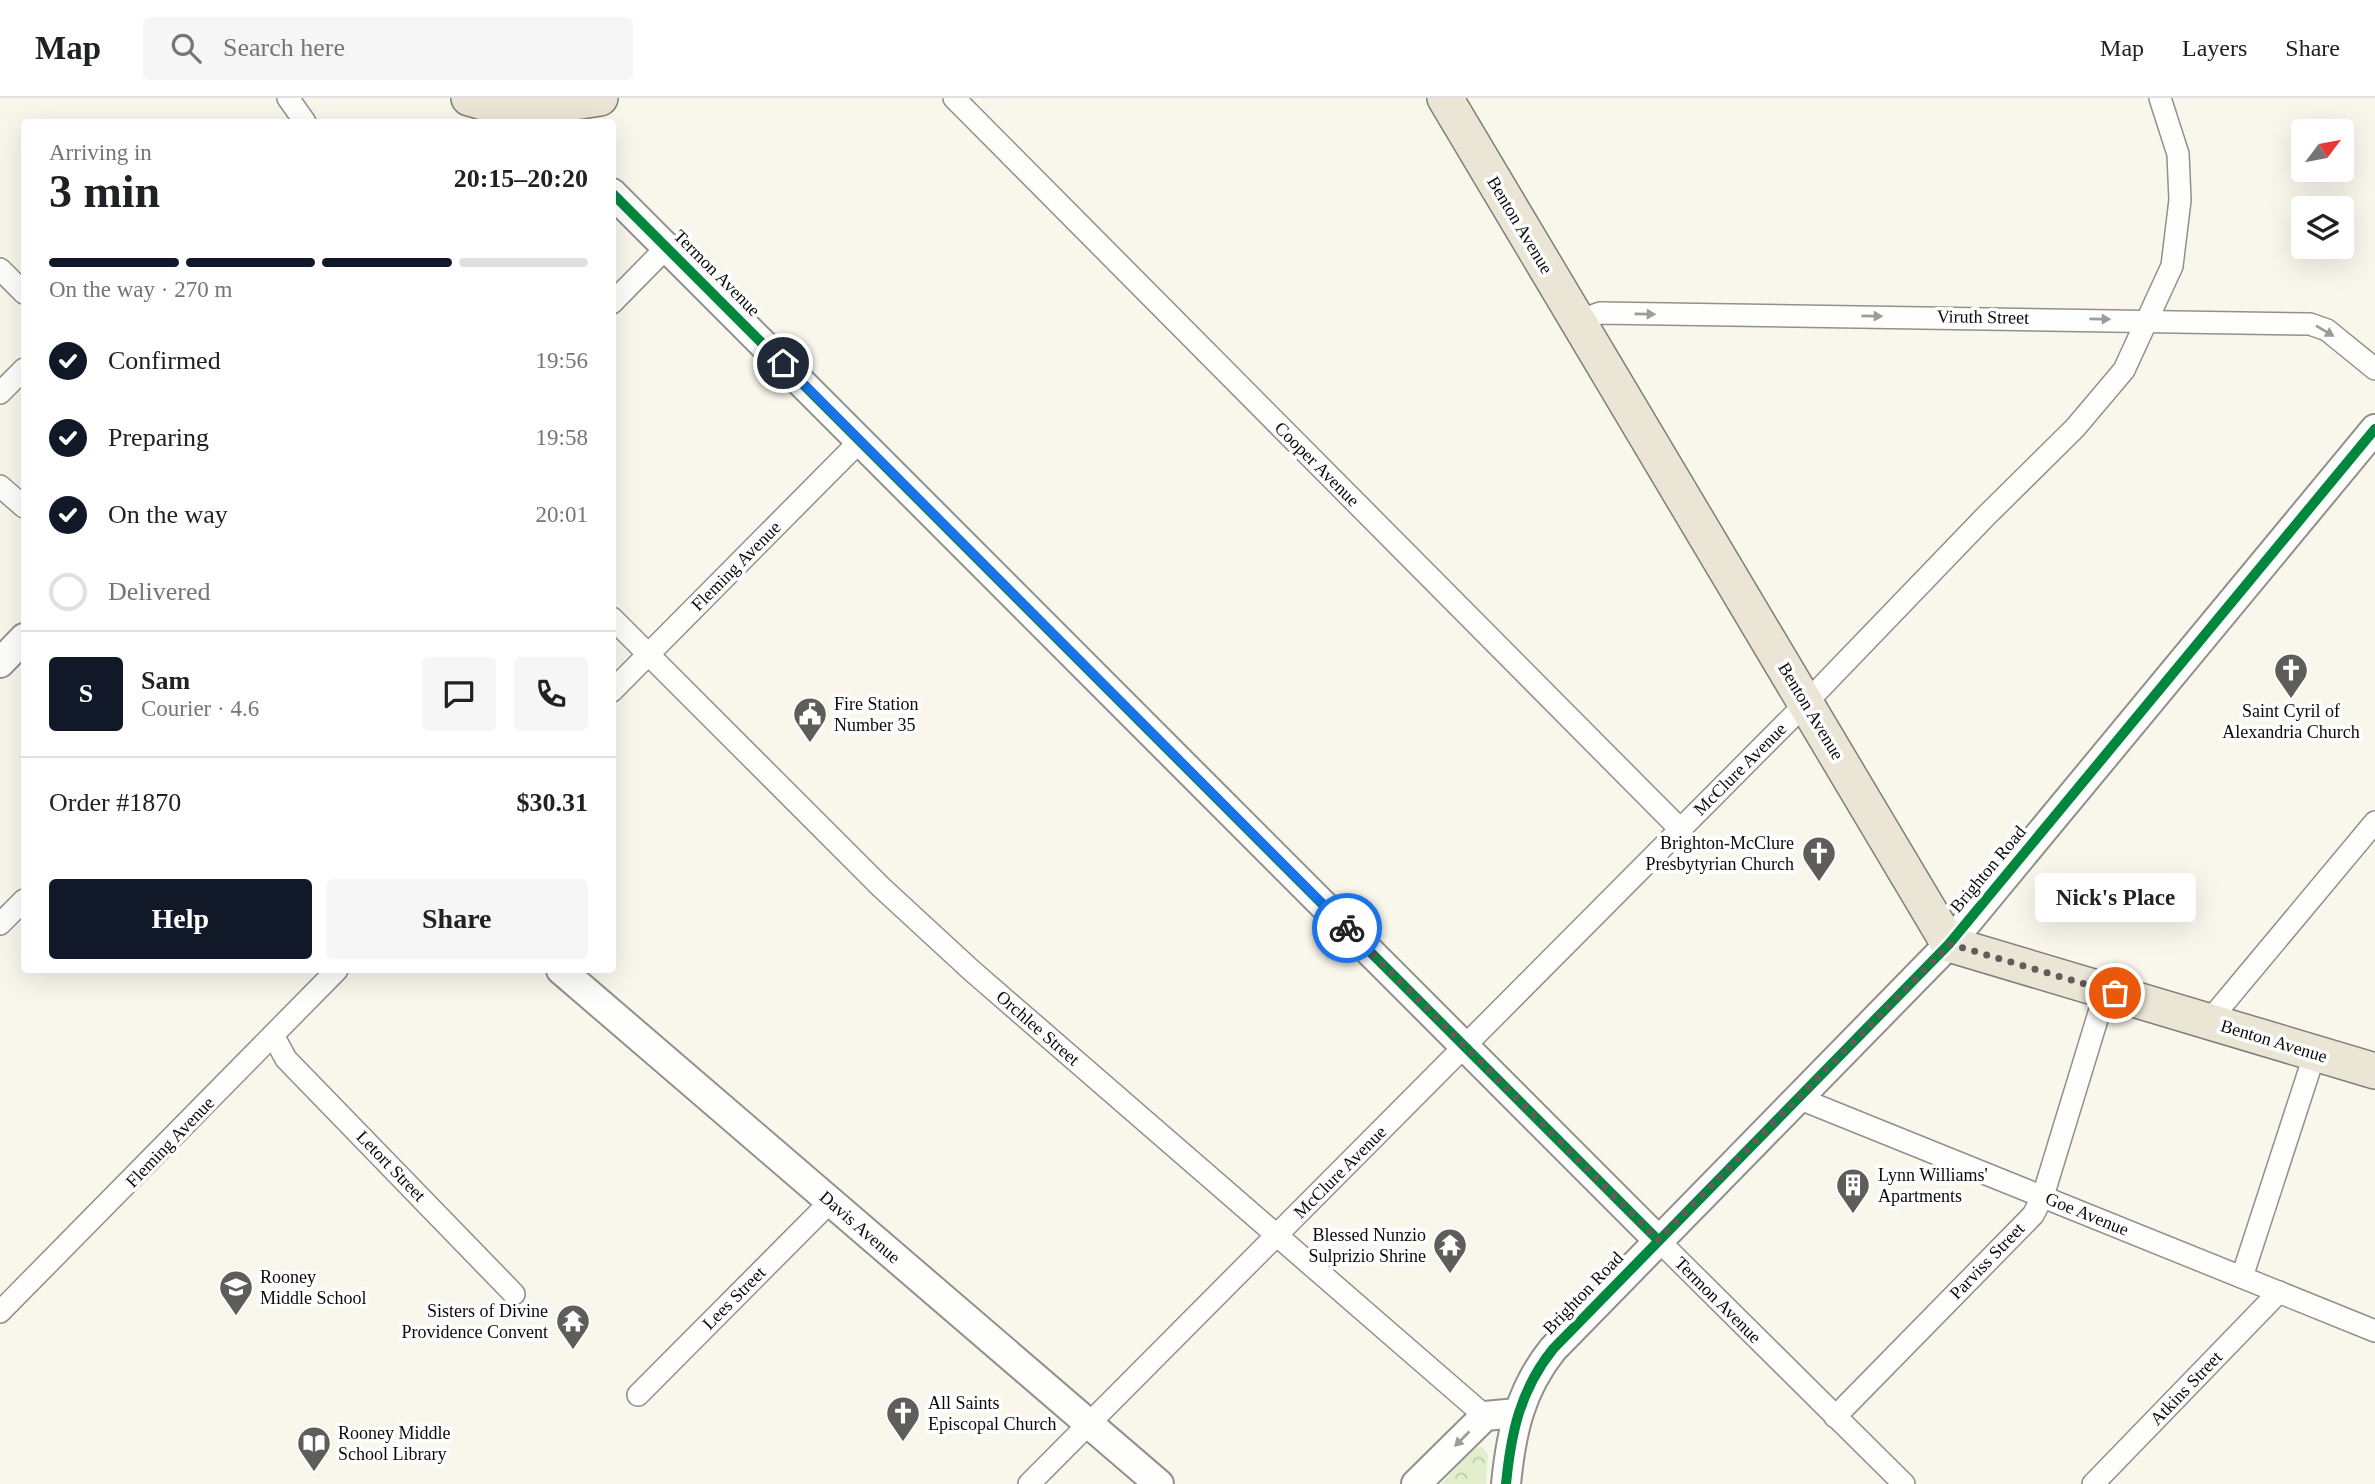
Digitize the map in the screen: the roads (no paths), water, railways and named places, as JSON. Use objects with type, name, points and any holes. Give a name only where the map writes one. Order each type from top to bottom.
[{"type":"main road","points":[[469,98],[516,114],[600,98]]},
{"type":"main road","name":"Benton Avenue","points":[[1445,98],[1950,944],[2375,1071]]},
{"type":"street","name":"Cooper Avenue","points":[[954,98],[1680,829]]},
{"type":"street","name":"McClure Avenue","points":[[1028,1484],[1806,703],[2076,428],[2124,370],[2172,265],[2180,200],[2178,154],[2160,98]]},
{"type":"street","name":"Termon Avenue","points":[[616,197],[1904,1484]]},
{"type":"street","points":[[616,299],[667,247]]},
{"type":"street","points":[[0,269],[21,290]]},
{"type":"street","name":"Viruth Street","points":[[1578,321],[1600,313],[2148,319],[2319,325],[2375,369]]},
{"type":"street","points":[[0,393],[21,372]]},
{"type":"street","name":"Brighton Road","points":[[1506,1484],[1517,1413],[1535,1371],[1553,1349],[1950,944],[2375,429]]},
{"type":"street","name":"Fleming Avenue","points":[[616,687],[860,440]]},
{"type":"street","points":[[0,486],[21,504]]},
{"type":"street","name":"Orchlee Street","points":[[616,622],[881,887],[941,943],[1485,1416]]},
{"type":"street","points":[[0,663],[21,641]]},
{"type":"street","points":[[2209,1021],[2375,822]]},
{"type":"street","points":[[0,925],[21,903]]},
{"type":"street","name":"Fleming Avenue","points":[[0,1312],[334,973]]},
{"type":"street","name":"Davis Avenue","points":[[564,973],[1159,1484]]},
{"type":"street","name":"Parviss Street","points":[[1835,1417],[2033,1215],[2043,1196],[2106,990]]},
{"type":"street","name":"Letort Street","points":[[273,1035],[286,1059],[514,1294]]},
{"type":"street","points":[[2242,1277],[2315,1053]]},
{"type":"street","name":"Goe Avenue","points":[[1798,1098],[2375,1331]]},
{"type":"street","name":"Lees Street","points":[[638,1395],[830,1202]]},
{"type":"street","name":"Atkins Street","points":[[2093,1484],[2279,1292]]},
{"type":"street","points":[[1416,1484],[1485,1416],[1517,1413]]},
{"type":"place","name":"Saint Cyril of Alexandria Church","points":[[2291,700]]},
{"type":"place","name":"Fire Station Number 35","points":[[810,744]]},
{"type":"place","name":"Brighton-McClure Presbytyrian Church","points":[[1819,883]]},
{"type":"place","name":"Nick's Place","points":[[2115,993]]},
{"type":"place","name":"Lynn Williams' Apartments","points":[[1853,1215]]},
{"type":"place","name":"Blessed Nunzio Sulprizio Shrine","points":[[1450,1275]]},
{"type":"place","name":"Rooney Middle School","points":[[236,1317]]},
{"type":"place","name":"Sisters of Divine Providence Convent","points":[[573,1351]]},
{"type":"place","name":"All Saints Episcopal Church","points":[[903,1443]]},
{"type":"place","name":"Rooney Middle School Library","points":[[314,1473]]}]
